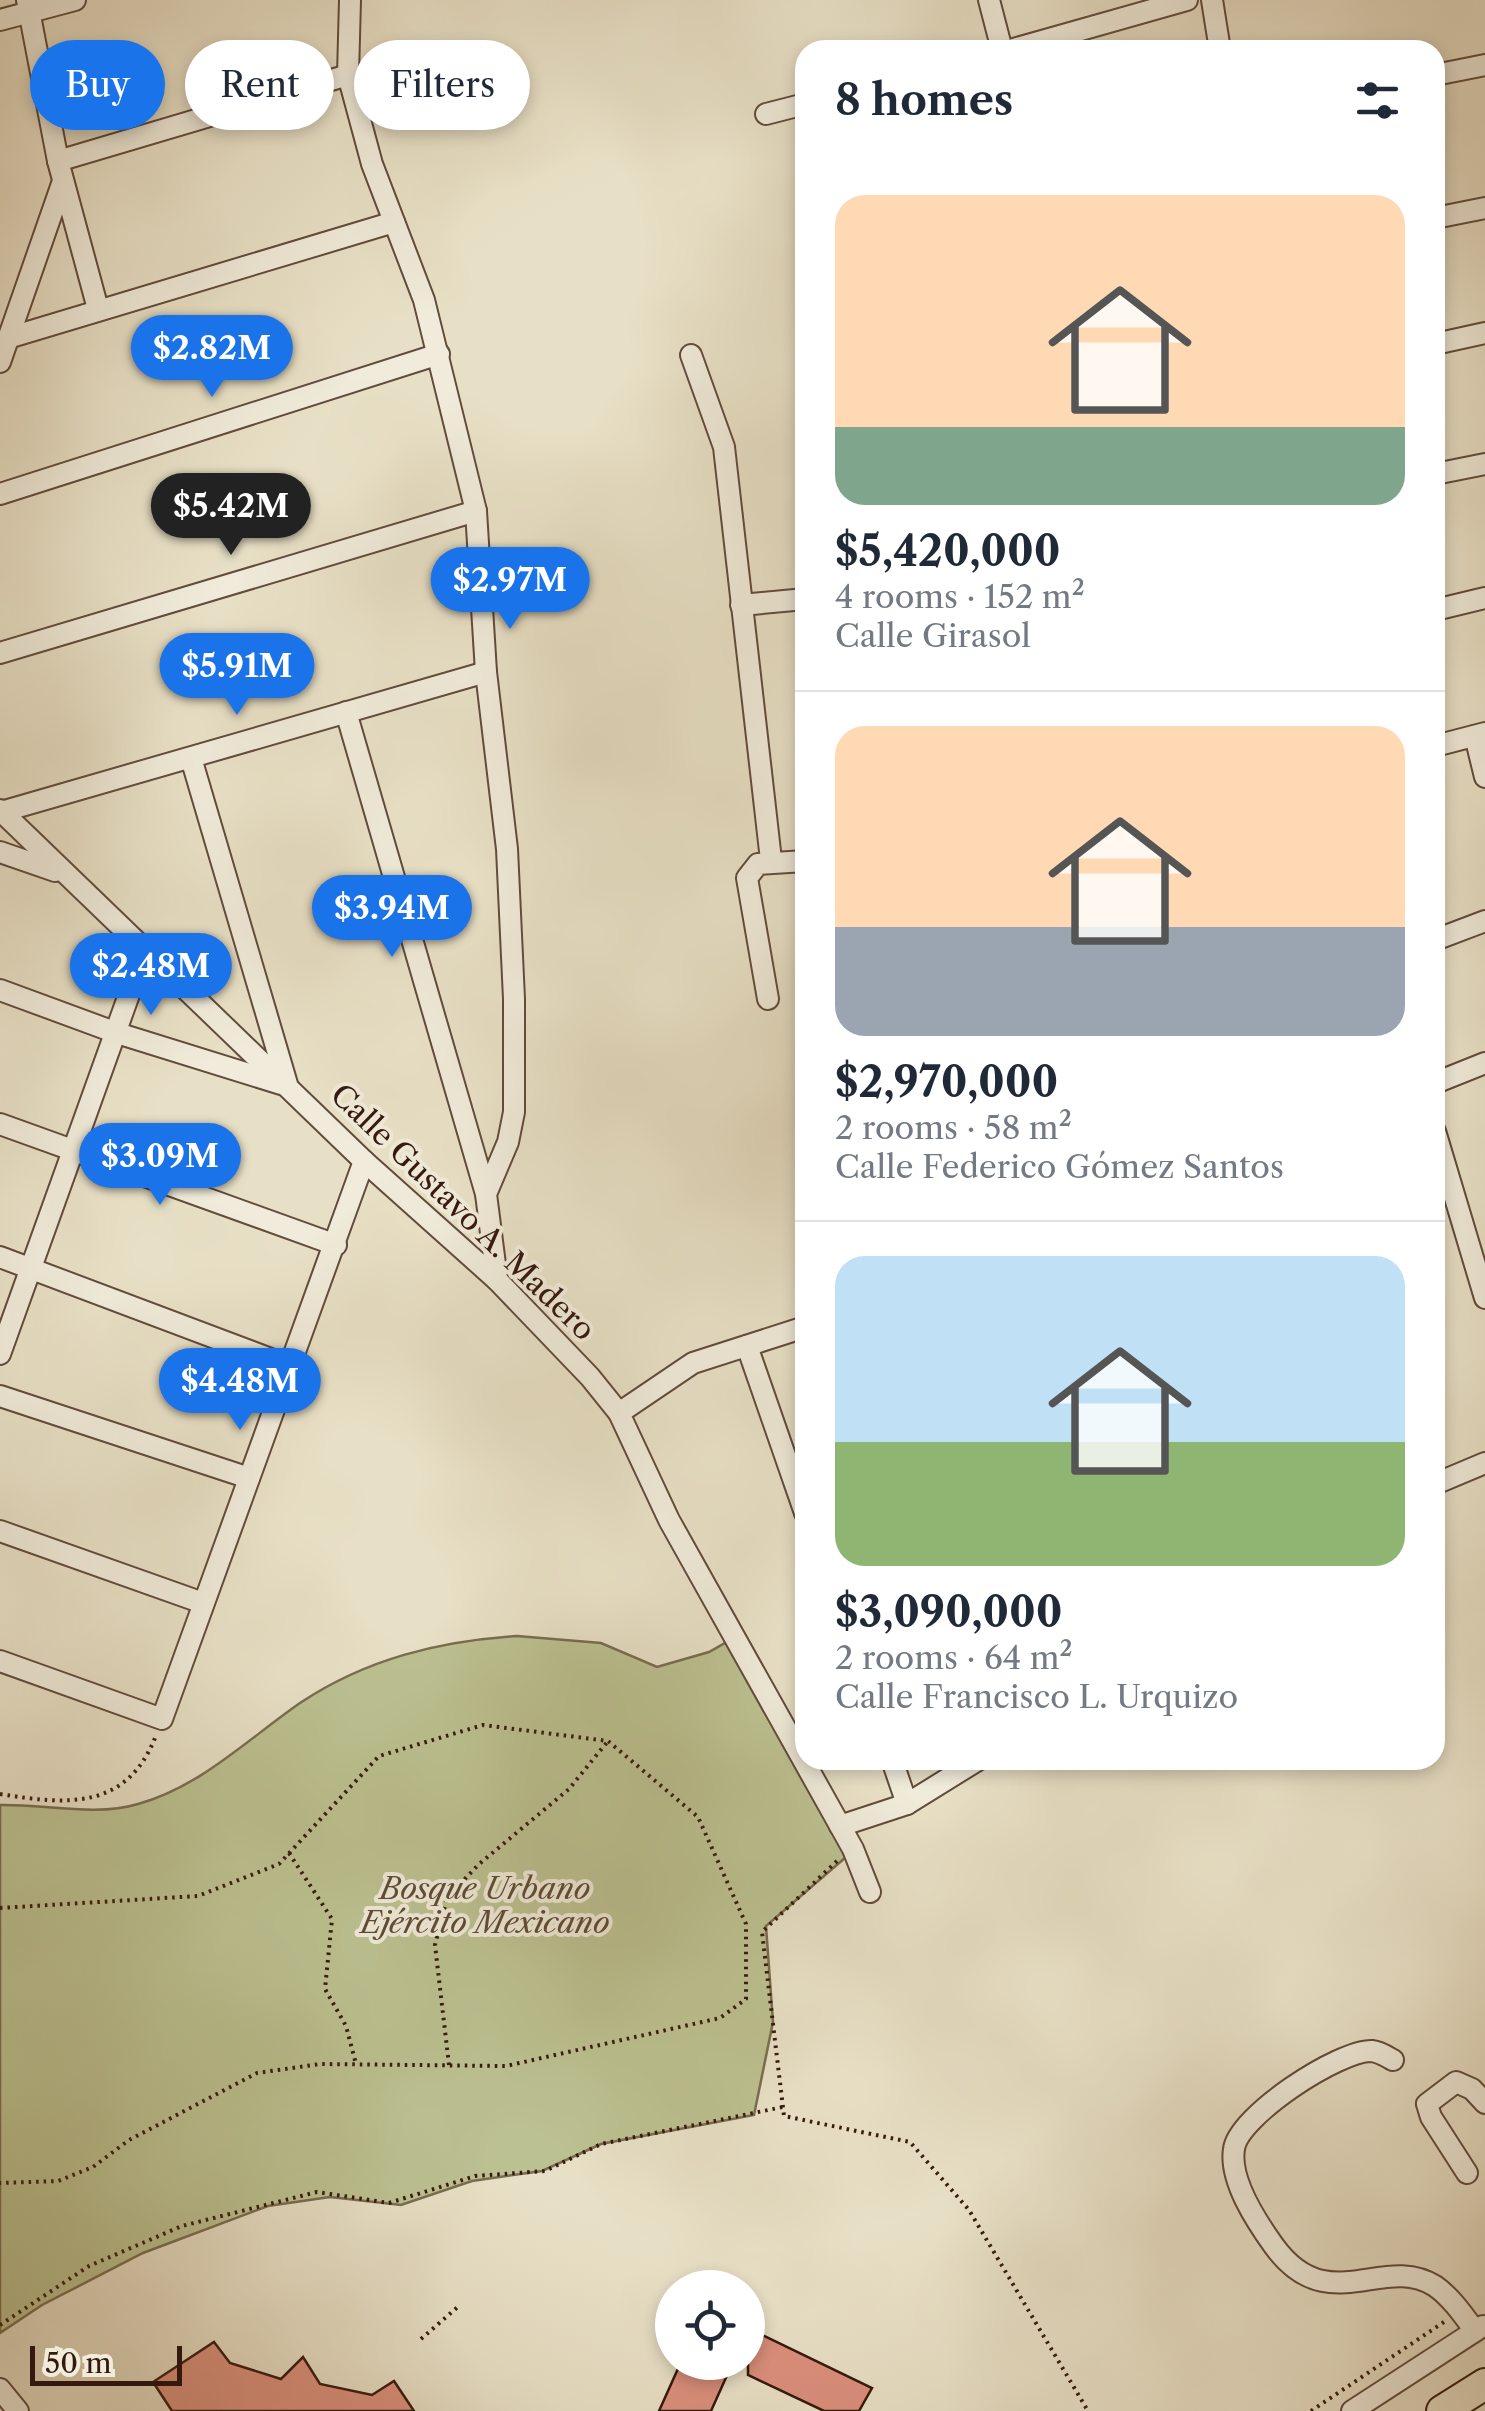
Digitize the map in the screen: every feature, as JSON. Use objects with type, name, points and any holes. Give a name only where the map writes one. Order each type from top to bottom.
[{"type":"highway","points":[[1442,2411],[1485,2384]]},
{"type":"street","points":[[0,20],[29,7],[75,0]]},
{"type":"street","points":[[350,0],[348,75],[372,164],[439,354],[476,510],[486,672],[507,849],[516,1061],[508,1142],[486,1194]]},
{"type":"street","points":[[989,0],[1003,40]]},
{"type":"street","points":[[1042,40],[1187,0]]},
{"type":"street","points":[[1212,0],[1218,40]]},
{"type":"street","points":[[29,7],[61,171],[98,309]]},
{"type":"street","points":[[1445,73],[1485,64]]},
{"type":"street","points":[[61,171],[348,75]]},
{"type":"street","points":[[766,114],[795,107]]},
{"type":"street","points":[[0,362],[61,171]]},
{"type":"street","points":[[1445,216],[1485,208]]},
{"type":"street","points":[[8,338],[394,222]]},
{"type":"street","points":[[1445,342],[1485,333]]},
{"type":"street","points":[[0,494],[439,354]]},
{"type":"street","points":[[691,355],[724,448],[771,860]]},
{"type":"street","points":[[1445,472],[1485,464]]},
{"type":"street","points":[[0,654],[476,510]]},
{"type":"street","points":[[1445,608],[1485,598]]},
{"type":"street","points":[[741,604],[795,599]]},
{"type":"street","points":[[1,811],[486,672]]},
{"type":"street","points":[[346,712],[486,1194],[497,1280]]},
{"type":"street","points":[[1445,743],[1480,734],[1485,777]]},
{"type":"street","points":[[192,758],[288,1086]]},
{"type":"street","name":"Calle Gustavo A. Madero","points":[[1,811],[60,873],[364,1162],[497,1280],[567,1349],[619,1414],[670,1520],[795,1745]]},
{"type":"street","points":[[0,852],[60,873]]},
{"type":"street","points":[[768,1000],[747,878],[752,867],[771,860],[795,861]]},
{"type":"street","points":[[1445,936],[1485,921]]},
{"type":"street","points":[[0,1354],[145,950]]},
{"type":"street","points":[[0,990],[118,1034],[288,1086]]},
{"type":"street","points":[[1445,1079],[1485,1064]]},
{"type":"street","points":[[0,1124],[336,1246]]},
{"type":"street","points":[[0,1661],[162,1720],[364,1162]]},
{"type":"street","points":[[1445,1164],[1485,1298]]},
{"type":"street","points":[[0,1257],[292,1367]]},
{"type":"street","points":[[619,1414],[693,1363],[795,1329]]},
{"type":"street","points":[[746,1346],[795,1484]]},
{"type":"street","points":[[0,1396],[249,1478]]},
{"type":"street","points":[[1445,1480],[1485,1463]]},
{"type":"street","points":[[0,1531],[203,1603]]},
{"type":"street","name":"Calle Gustavo A. Madero","points":[[809,1770],[870,1892]]},
{"type":"street","points":[[895,1770],[907,1804]]},
{"type":"street","points":[[840,1826],[907,1804],[962,1770]]},
{"type":"street","points":[[1352,2411],[1480,2328],[1434,2286],[1422,2280],[1337,2284],[1308,2277],[1274,2246],[1234,2168],[1234,2146],[1247,2122],[1291,2090],[1354,2054],[1381,2053],[1392,2060]]},
{"type":"street","points":[[1466,2173],[1431,2117],[1428,2104],[1456,2082],[1472,2089],[1485,2103]]},
{"type":"street","points":[[0,2389],[18,2411]]},
{"type":"path","points":[[0,1794],[77,1799],[119,1788],[147,1758],[162,1720]]},
{"type":"path","points":[[0,1908],[198,1896],[279,1864],[379,1756],[483,1725],[608,1740],[698,1817],[746,1924],[746,1999],[720,2018],[506,2066],[356,2064],[257,2072],[128,2140],[93,2167],[58,2181],[0,2183]]},
{"type":"path","points":[[450,2065],[435,1945],[447,1898],[478,1864],[570,1789],[608,1740]]},
{"type":"path","points":[[289,1853],[332,1919],[325,1990],[346,2026],[356,2064]]},
{"type":"path","points":[[838,1859],[762,1932],[784,2116],[910,2142],[969,2210],[1088,2411]]},
{"type":"path","points":[[0,2325],[88,2266],[182,2226],[316,2192],[389,2204],[474,2176],[545,2171],[601,2144],[783,2107]]},
{"type":"path","points":[[420,2339],[460,2305]]},
{"type":"path","points":[[1311,2411],[1460,2311]]},
{"type":"green space","name":"Bosque Urbano Ejército Mexicano","points":[[517,1636],[601,1643],[657,1667],[709,1652],[732,1639],[795,1740],[795,1770],[813,1770],[860,1845],[766,1926],[773,2022],[754,2115],[601,2144],[542,2171],[472,2181],[401,2205],[330,2197],[268,2206],[143,2253],[42,2305],[0,2333],[0,1805],[105,1810],[161,1796],[223,1761],[325,1688],[377,1664],[459,1642]]},
{"type":"building","points":[[765,2336],[872,2388],[859,2411],[824,2411],[759,2380],[765,2380]]},
{"type":"building","points":[[214,2342],[230,2363],[281,2379],[303,2357],[320,2384],[372,2395],[394,2381],[414,2411],[172,2411],[153,2382]]},
{"type":"building","points":[[673,2380],[725,2380],[711,2411],[659,2411]]}]
